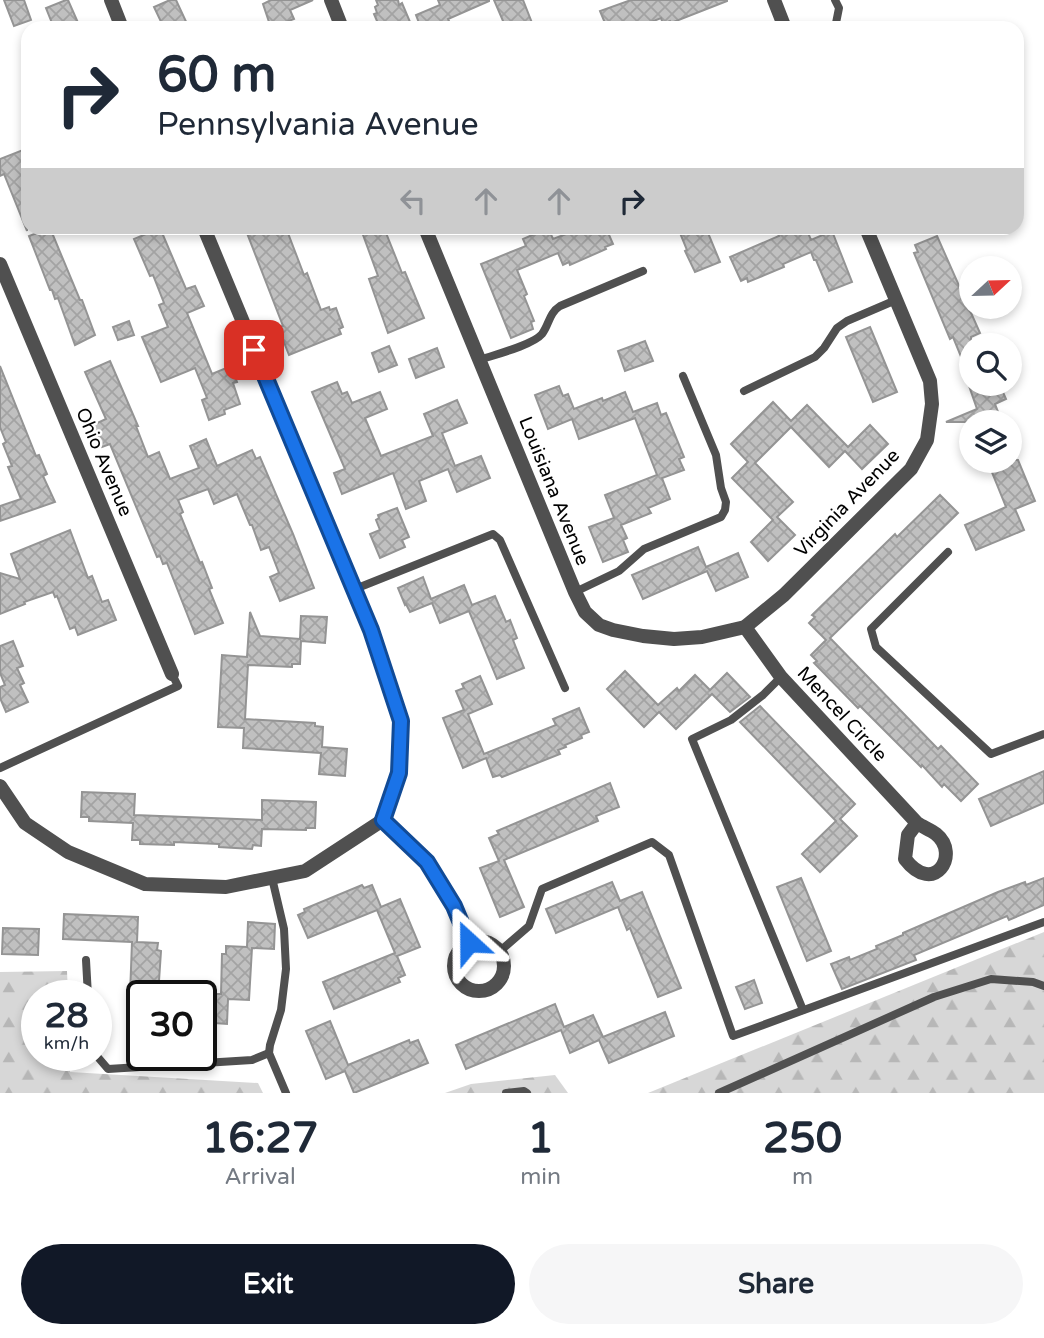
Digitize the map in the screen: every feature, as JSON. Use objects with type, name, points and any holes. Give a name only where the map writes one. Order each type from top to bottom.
[{"type":"street","points":[[111,0],[119,21]]},
{"type":"street","points":[[331,0],[339,21]]},
{"type":"street","points":[[774,0],[782,21]]},
{"type":"street","points":[[0,786],[25,823],[36,831],[68,852],[145,884],[226,887],[305,871],[383,820],[399,773],[401,721],[355,589],[207,235]]},
{"type":"street","name":"Louisiana Avenue","points":[[428,235],[585,612],[599,625],[643,636],[674,639],[702,637],[745,627]]},
{"type":"street","name":"Virginia Avenue","points":[[745,627],[784,595],[911,469],[927,440],[932,404],[930,381],[869,235]]},
{"type":"street","name":"Ohio Avenue","points":[[0,264],[172,674]]},
{"type":"street","name":"Mencel Circle","points":[[745,627],[781,677],[917,823]]},
{"type":"street","points":[[383,820],[427,862],[454,906],[469,942]]},
{"type":"street","points":[[469,942],[489,942],[503,956],[503,976],[489,989],[470,989],[461,984],[456,975],[456,956],[469,942]]},
{"type":"lane","points":[[835,0],[839,8],[836,21]]},
{"type":"lane","points":[[479,360],[541,337],[554,310],[560,306],[643,271]]},
{"type":"lane","points":[[744,391],[815,357],[837,328],[896,300]]},
{"type":"lane","points":[[575,592],[619,571],[643,549],[721,517],[725,510],[726,502],[716,455],[682,376]]},
{"type":"lane","points":[[355,589],[492,534],[500,540],[565,688]]},
{"type":"lane","points":[[948,552],[871,629],[876,647],[991,754],[1044,734]]},
{"type":"lane","points":[[0,768],[178,687],[172,674]]},
{"type":"lane","points":[[781,677],[731,720],[692,739],[803,1010]]},
{"type":"lane","points":[[500,951],[529,926],[542,889],[652,842],[669,855],[733,1036],[1044,922]]},
{"type":"lane","points":[[272,878],[284,929],[286,969],[281,1010],[269,1053],[286,1093]]},
{"type":"lane","points":[[86,960],[87,980]]},
{"type":"lane","points":[[719,1093],[934,997],[991,979],[1033,982],[1044,986]]},
{"type":"lane","points":[[112,1069],[251,1060],[269,1053]]},
{"type":"lane","points":[[506,1093],[527,1093]]},
{"type":"green space","points":[[1044,932],[1044,1093],[648,1093]]},
{"type":"green space","points":[[67,971],[67,980],[21,980],[21,1071],[70,1071],[258,1083],[263,1093],[0,1093],[0,972]]},
{"type":"green space","points":[[555,1075],[568,1093],[445,1093],[471,1084]]},
{"type":"building","points":[[4,0],[24,0],[31,20],[21,21],[14,26]]},
{"type":"building","points":[[68,0],[77,21],[51,21],[46,8]]},
{"type":"building","points":[[176,0],[186,21],[161,21],[154,7]]},
{"type":"building","points":[[271,0],[313,0],[290,10],[294,19],[289,21],[269,21],[263,4]]},
{"type":"building","points":[[376,0],[398,0],[410,21],[377,21],[374,14],[377,13],[375,7],[378,5]]},
{"type":"building","points":[[438,0],[489,0],[448,19],[449,21],[418,21],[416,15],[440,5]]},
{"type":"building","points":[[494,0],[523,0],[531,21],[503,21]]},
{"type":"building","points":[[631,0],[727,0],[676,21],[662,21],[661,18],[654,21],[604,21],[600,11]]},
{"type":"building","points":[[21,151],[21,216],[4,174],[0,176],[0,159]]},
{"type":"building","points":[[53,235],[95,335],[75,345],[58,298],[55,299],[50,290],[29,236]]},
{"type":"building","points":[[143,235],[163,235],[186,289],[195,286],[204,306],[187,313],[212,374],[231,366],[237,382],[233,383],[240,404],[224,410],[225,414],[209,420],[202,400],[207,398],[195,368],[161,382],[142,337],[168,327],[159,305],[164,303],[134,239]]},
{"type":"building","points":[[248,235],[289,235],[321,310],[336,308],[343,327],[339,329],[341,334],[289,355],[278,327],[283,326]]},
{"type":"building","points":[[363,235],[387,235],[424,318],[388,333],[369,279],[378,276]]},
{"type":"building","points":[[532,235],[551,235],[553,239],[564,235],[609,235],[613,244],[570,265],[569,262],[563,265],[558,253],[517,270],[534,321],[531,322],[533,329],[511,338],[481,264],[526,246],[523,239]]},
{"type":"building","points":[[681,235],[709,235],[720,262],[695,272],[685,251],[687,250]]},
{"type":"building","points":[[809,235],[811,240],[823,235],[834,235],[852,282],[829,291],[811,252],[748,282],[747,278],[741,281],[730,257],[779,236]]},
{"type":"building","points":[[937,236],[959,286],[959,319],[974,319],[980,333],[959,333],[959,352],[953,337],[950,339],[914,253],[918,252],[915,245]]},
{"type":"building","points":[[129,321],[134,335],[118,340],[113,327]]},
{"type":"building","points":[[870,327],[897,392],[873,402],[846,337]]},
{"type":"building","points":[[645,341],[653,361],[625,371],[618,351]]},
{"type":"building","points":[[389,346],[397,365],[379,372],[372,353]]},
{"type":"building","points":[[437,348],[444,367],[416,378],[409,359]]},
{"type":"building","points":[[110,361],[138,426],[148,457],[159,452],[170,479],[199,468],[190,446],[206,439],[217,466],[252,450],[256,459],[260,457],[314,588],[280,601],[270,577],[279,573],[269,547],[261,550],[237,494],[214,504],[208,489],[178,500],[183,512],[180,514],[200,563],[202,562],[212,588],[209,589],[223,623],[195,634],[167,563],[163,564],[160,556],[157,557],[110,444],[102,447],[93,425],[106,419],[85,372]]},
{"type":"building","points":[[0,366],[36,456],[39,455],[47,474],[43,476],[55,502],[0,521],[0,506],[21,499],[8,467],[12,466],[3,444],[6,442],[0,427]]},
{"type":"building","points":[[337,382],[342,394],[347,392],[352,403],[380,392],[387,409],[365,418],[381,456],[433,436],[424,414],[457,400],[467,423],[442,433],[455,466],[481,456],[490,478],[457,492],[448,469],[419,481],[426,501],[406,509],[393,473],[342,494],[334,473],[345,469],[312,392]]},
{"type":"building","points":[[559,386],[563,396],[568,394],[574,409],[625,392],[633,412],[657,403],[661,415],[666,413],[684,457],[679,459],[684,470],[662,478],[670,499],[648,508],[651,513],[621,525],[627,538],[623,540],[628,552],[603,562],[589,527],[614,518],[605,495],[657,475],[635,418],[579,439],[572,419],[548,429],[535,395]]},
{"type":"building","points":[[972,396],[1005,396],[1006,399],[995,404],[997,410],[975,410],[977,409]]},
{"type":"building","points":[[773,402],[791,421],[807,405],[848,447],[870,425],[888,444],[862,469],[845,451],[829,467],[791,427],[755,463],[793,502],[777,517],[795,535],[768,561],[751,542],[773,520],[732,478],[748,462],[731,444]]},
{"type":"building","points":[[959,417],[959,422],[946,422]]},
{"type":"building","points":[[1022,470],[1035,501],[1015,509],[1024,530],[976,550],[965,525],[1006,507],[992,473],[1022,473]]},
{"type":"building","points":[[940,495],[958,513],[830,638],[938,749],[941,746],[978,784],[961,801],[944,784],[942,787],[860,706],[858,708],[814,663],[817,661],[811,655],[826,640],[809,623],[815,617],[812,615],[895,534],[897,537]]},
{"type":"building","points":[[397,508],[409,537],[402,540],[405,547],[380,558],[370,534],[380,530],[376,520],[378,515]]},
{"type":"building","points":[[70,530],[88,578],[92,576],[102,602],[108,600],[116,620],[78,635],[75,627],[70,629],[53,592],[0,614],[0,573],[20,579],[11,554]]},
{"type":"building","points":[[698,547],[706,567],[738,553],[748,577],[716,591],[707,571],[643,599],[632,575]]},
{"type":"building","points":[[423,577],[431,599],[464,585],[472,605],[495,596],[506,622],[510,620],[517,638],[513,640],[524,668],[497,679],[469,611],[440,623],[432,603],[410,612],[398,588]]},
{"type":"building","points":[[250,612],[260,636],[300,639],[301,616],[327,617],[325,643],[301,641],[300,664],[292,664],[292,667],[248,665],[245,719],[315,723],[315,726],[323,727],[322,747],[347,749],[345,776],[319,774],[321,753],[243,748],[244,728],[218,727],[222,655],[247,657]]},
{"type":"building","points":[[13,641],[23,666],[17,668],[24,683],[20,685],[28,702],[6,712],[0,698],[0,687],[5,685],[0,673],[0,646]]},
{"type":"building","points":[[625,671],[658,705],[677,688],[679,691],[695,675],[710,690],[727,673],[750,697],[730,712],[712,694],[676,729],[659,712],[644,727],[607,689]]},
{"type":"building","points":[[480,676],[492,704],[468,714],[484,754],[556,725],[553,719],[579,708],[589,732],[558,750],[560,754],[502,777],[493,777],[486,758],[463,768],[443,718],[464,710],[456,691],[464,688],[462,684]]},
{"type":"building","points":[[760,706],[855,804],[840,819],[857,836],[820,872],[802,854],[836,821],[740,722]]},
{"type":"building","points":[[1044,771],[1044,803],[991,826],[979,799]]},
{"type":"building","points":[[610,783],[619,807],[596,816],[598,821],[504,860],[524,907],[500,917],[480,868],[499,861],[489,838],[499,834],[497,831]]},
{"type":"building","points":[[82,792],[135,794],[134,815],[262,820],[262,800],[316,802],[315,828],[262,829],[261,846],[253,845],[252,849],[219,847],[219,844],[140,844],[140,840],[132,840],[133,823],[89,821],[89,817],[81,817]]},
{"type":"building","points":[[801,878],[831,951],[807,961],[777,887]]},
{"type":"building","points":[[1044,878],[1044,905],[1009,920],[1007,916],[914,955],[916,960],[842,989],[831,964],[877,949],[876,946],[903,933],[998,892]]},
{"type":"building","points":[[612,882],[620,901],[642,892],[681,988],[658,997],[630,928],[627,930],[618,907],[556,933],[546,909]]},
{"type":"building","points":[[362,885],[364,888],[372,885],[381,907],[400,899],[420,947],[397,956],[405,975],[398,978],[400,982],[334,1009],[323,982],[395,953],[377,910],[308,938],[298,915],[305,912],[304,909]]},
{"type":"building","points":[[64,914],[138,917],[137,942],[158,943],[157,950],[161,951],[159,980],[131,980],[132,942],[63,939]]},
{"type":"building","points":[[248,922],[275,924],[274,949],[252,948],[249,1000],[228,999],[227,1024],[217,1023],[217,994],[221,994],[222,954],[226,954],[226,946],[247,947]]},
{"type":"building","points":[[3,928],[39,929],[38,955],[2,954]]},
{"type":"building","points":[[754,980],[762,1003],[745,1009],[736,987]]},
{"type":"building","points":[[555,1004],[564,1027],[593,1015],[603,1037],[665,1012],[674,1036],[609,1063],[599,1040],[570,1053],[561,1030],[466,1069],[456,1045]]},
{"type":"building","points":[[330,1021],[348,1065],[409,1040],[410,1043],[418,1040],[428,1063],[354,1093],[345,1071],[326,1079],[306,1031]]},
{"type":"route","points":[[254,350],[371,630],[401,721],[399,773],[383,820],[427,862],[454,906],[469,942]]}]
